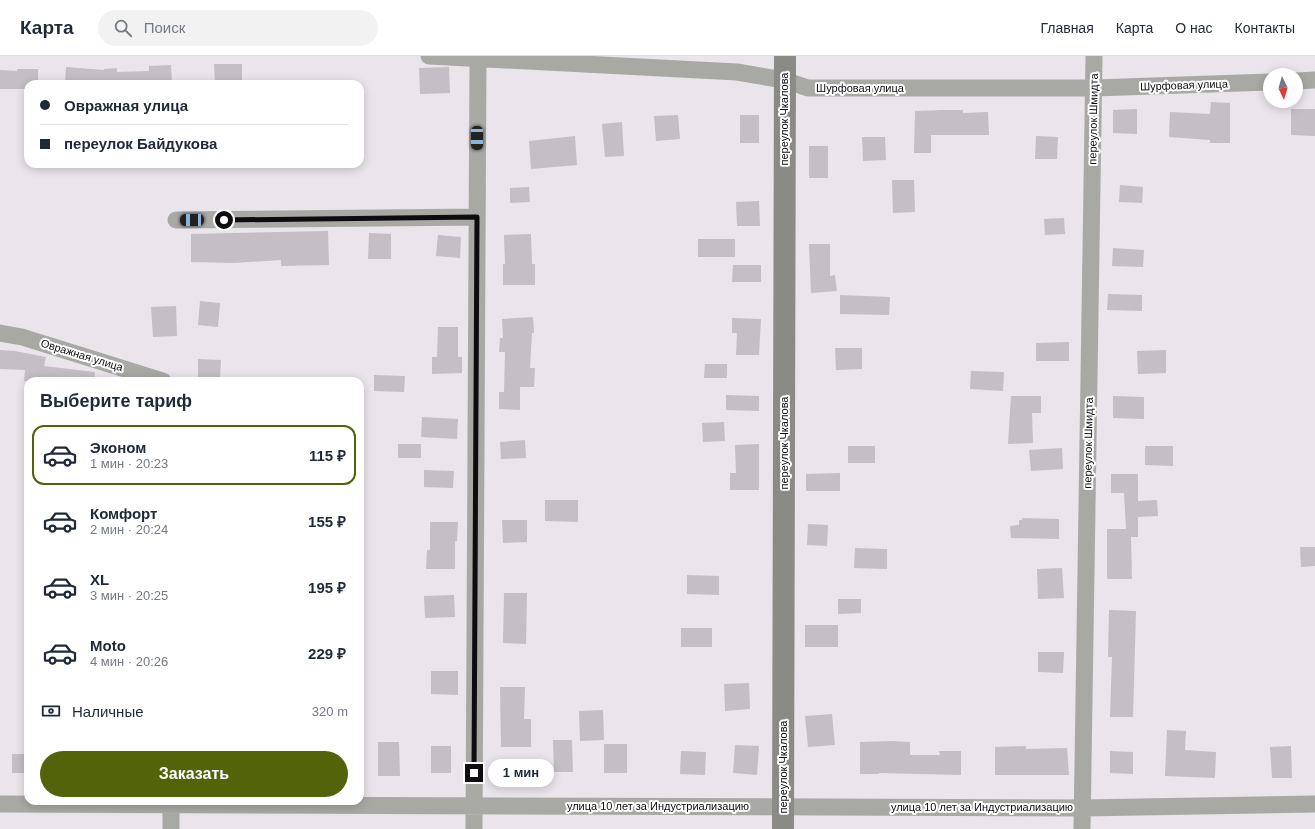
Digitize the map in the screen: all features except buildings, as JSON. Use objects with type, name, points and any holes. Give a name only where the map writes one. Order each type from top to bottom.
[{"type":"street","name":"Шурфовая улица","points":[[429,56],[478,59],[495,58],[736,72],[784,80],[808,88],[1094,88],[1263,82]]},
{"type":"street","name":"переулок Чкалова","points":[[783,829],[784,56]]},
{"type":"street","name":"переулок Шмидта","points":[[1082,829],[1094,56]]},
{"type":"street","points":[[474,829],[478,59]]},
{"type":"street","points":[[1303,81],[1315,80]]},
{"type":"street","points":[[176,220],[477,217]]},
{"type":"street","name":"Овражная улица","points":[[0,333],[22,337],[150,377]]},
{"type":"street","name":"улица 10 лет за Индустриализацию","points":[[0,804],[24,804]]},
{"type":"street","name":"улица 10 лет за Индустриализацию","points":[[364,804],[1082,808],[1315,804]]},
{"type":"street","points":[[171,805],[171,829]]},
{"type":"route","points":[[224,220],[477,217],[474,773]]}]
